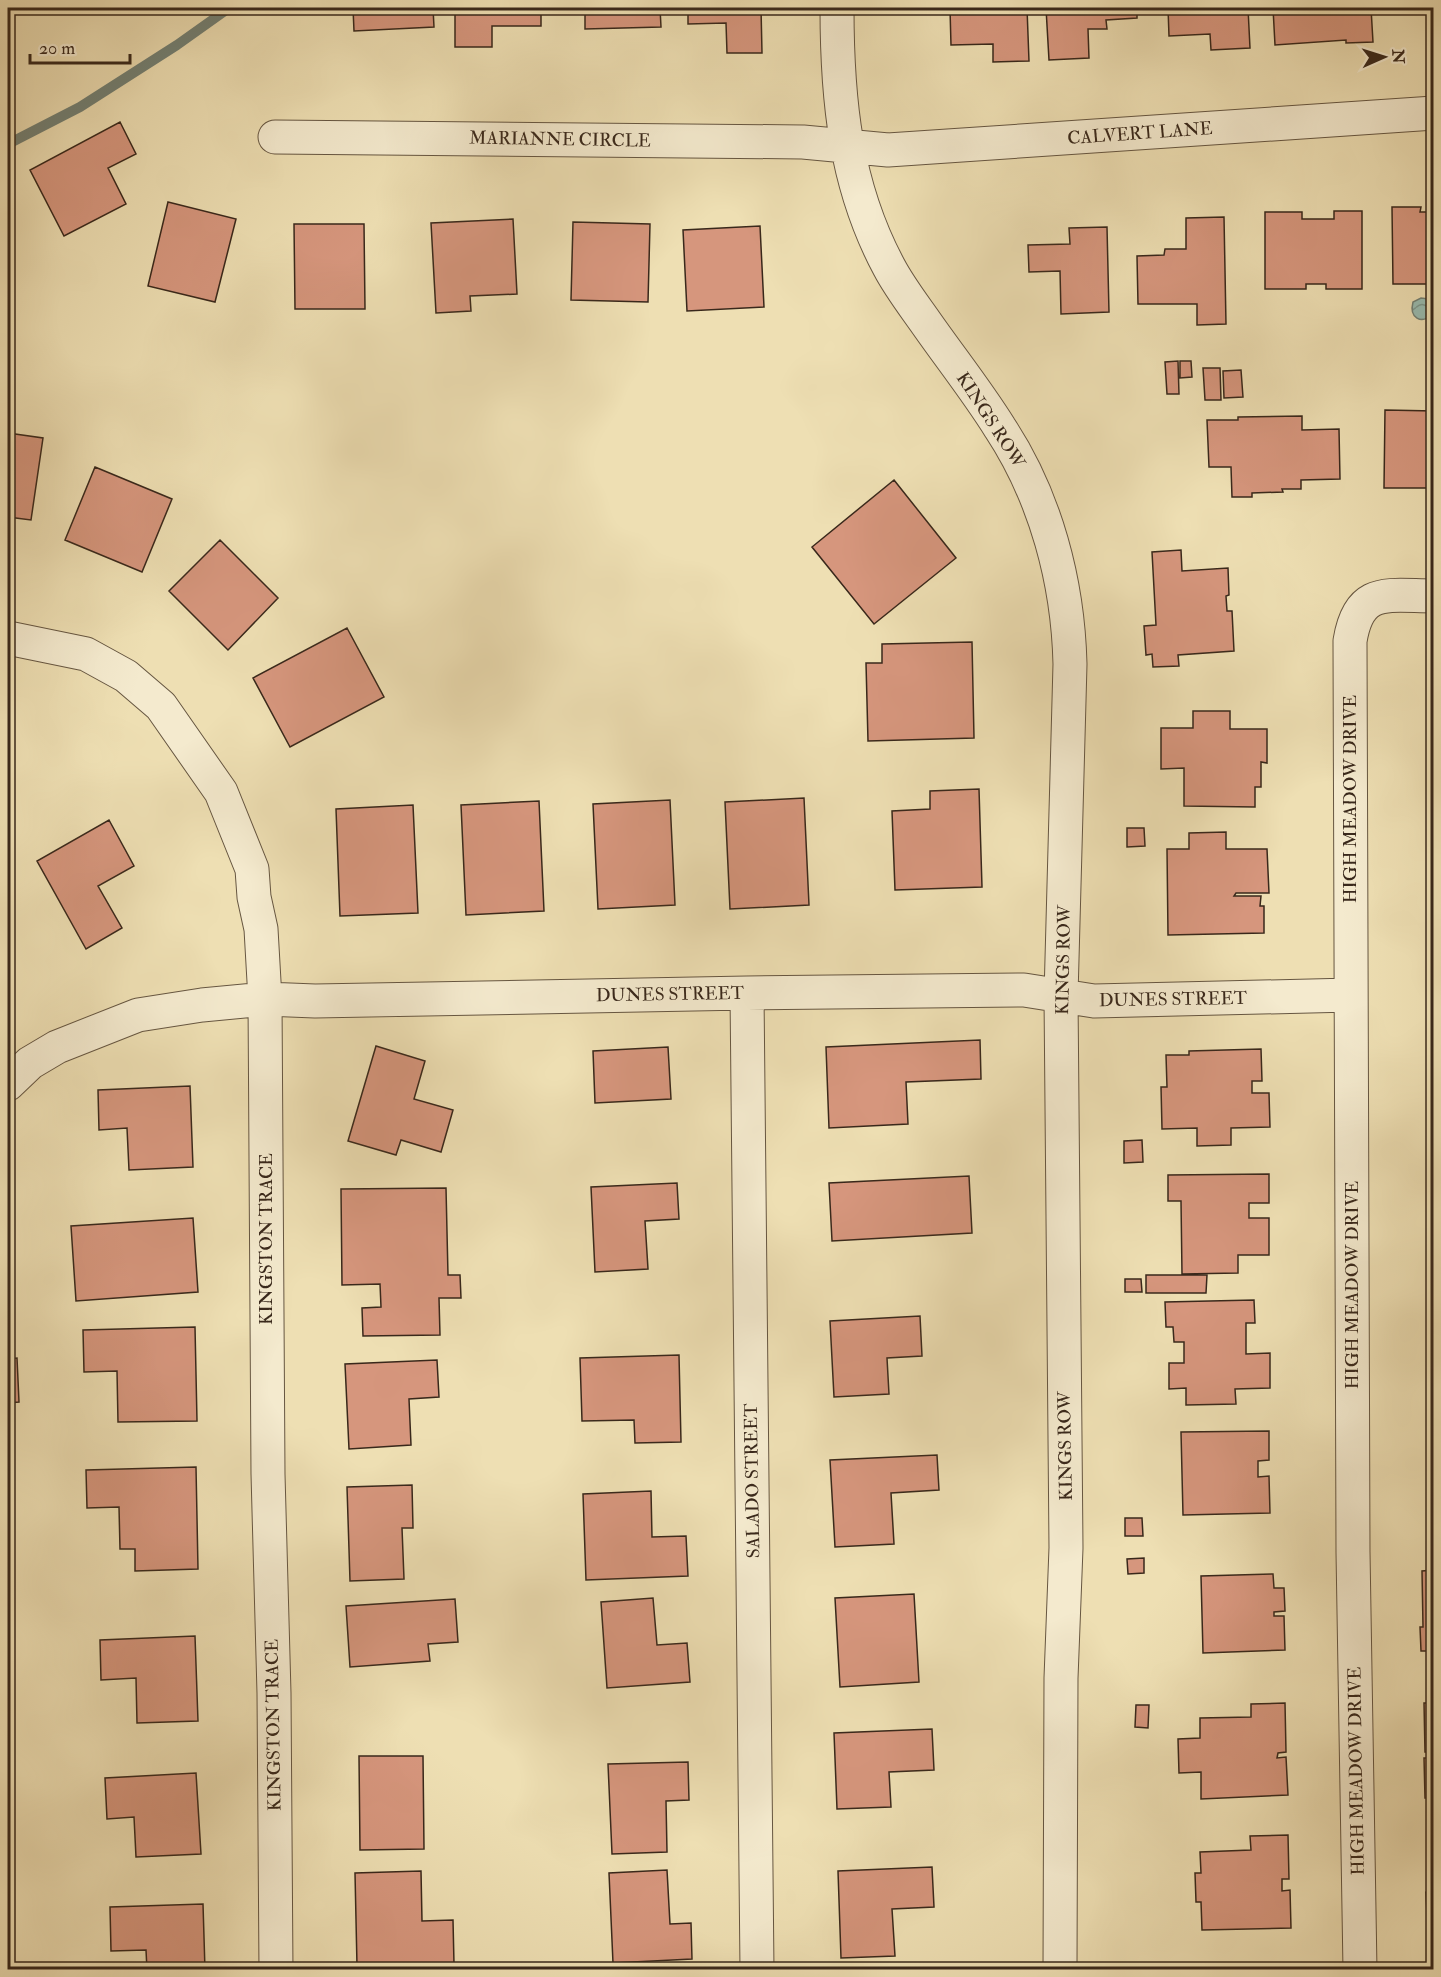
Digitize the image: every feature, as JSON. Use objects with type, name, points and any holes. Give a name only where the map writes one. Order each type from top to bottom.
[{"type":"street","name":"KINGS ROW","points":[[837,8],[837,63],[846,146],[860,198],[889,267],[904,293],[1009,442],[1035,494],[1057,563],[1069,628],[1061,996],[1066,1548],[1061,1678],[1060,1970]]},
{"type":"street","name":"CALVERT LANE","points":[[846,146],[888,150],[1434,113]]},
{"type":"street","name":"MARIANNE CIRCLE","points":[[275,137],[803,142],[846,146]]},
{"type":"street","name":"HIGH MEADOW DRIVE","points":[[1360,1970],[1353,1552],[1350,641],[1356,616],[1365,603],[1388,596],[1434,596]]},
{"type":"street","name":"KINGSTON TRACE","points":[[8,638],[86,654],[126,676],[161,706],[221,792],[252,869],[254,897],[261,929],[265,999],[268,1474],[274,1693],[276,1970]]},
{"type":"street","name":"DUNES STREET","points":[[8,1084],[30,1063],[57,1047],[138,1015],[202,1005],[265,999],[315,1001],[1024,990],[1094,1001],[1351,995]]},
{"type":"street","name":"SALADO STREET","points":[[747,993],[757,1970]]},
{"type":"water","points":[[1433,292],[1433,314],[1424,319],[1414,316],[1413,302],[1421,298],[1429,299]]},
{"type":"building","points":[[353,8],[433,8],[434,27],[354,31]]},
{"type":"building","points":[[455,8],[541,8],[541,26],[492,26],[492,47],[455,47]]},
{"type":"building","points":[[585,8],[660,8],[661,27],[585,29]]},
{"type":"building","points":[[688,8],[761,8],[762,53],[727,53],[726,23],[688,24]]},
{"type":"building","points":[[1027,8],[1029,61],[993,62],[993,44],[951,45],[950,9]]},
{"type":"building","points":[[1046,8],[1137,8],[1137,18],[1106,20],[1107,29],[1088,29],[1089,58],[1049,60]]},
{"type":"building","points":[[1168,8],[1248,8],[1250,48],[1211,50],[1210,34],[1169,36]]},
{"type":"building","points":[[1273,8],[1371,8],[1373,42],[1346,43],[1346,40],[1275,45]]},
{"type":"building","points":[[120,122],[136,154],[108,168],[126,204],[64,236],[30,170]]},
{"type":"building","points":[[168,202],[236,219],[215,302],[148,286]]},
{"type":"building","points":[[1392,207],[1421,207],[1420,212],[1434,212],[1434,277],[1428,277],[1427,284],[1393,284]]},
{"type":"building","points":[[1334,211],[1362,211],[1362,289],[1326,289],[1326,284],[1306,284],[1306,289],[1265,289],[1265,212],[1302,212],[1302,219],[1334,219]]},
{"type":"building","points":[[1224,217],[1226,324],[1197,325],[1197,304],[1138,304],[1137,256],[1164,255],[1165,249],[1186,249],[1186,218]]},
{"type":"building","points":[[513,219],[517,294],[470,296],[471,311],[436,313],[431,223]]},
{"type":"building","points":[[573,222],[650,224],[648,302],[571,300]]},
{"type":"building","points":[[294,224],[364,224],[365,309],[295,309]]},
{"type":"building","points":[[760,226],[764,307],[687,311],[683,230]]},
{"type":"building","points":[[1107,227],[1109,312],[1061,314],[1060,271],[1029,272],[1028,245],[1070,244],[1069,228]]},
{"type":"building","points":[[1178,361],[1179,394],[1167,394],[1165,362]]},
{"type":"building","points":[[1180,361],[1191,361],[1192,377],[1180,378]]},
{"type":"building","points":[[1203,368],[1220,368],[1221,400],[1205,400]]},
{"type":"building","points":[[1241,370],[1243,397],[1224,398],[1223,371]]},
{"type":"building","points":[[1385,410],[1434,411],[1434,488],[1384,488]]},
{"type":"building","points":[[1302,416],[1302,430],[1339,429],[1340,479],[1301,480],[1301,489],[1252,493],[1252,497],[1232,497],[1231,467],[1209,467],[1207,420]]},
{"type":"building","points":[[8,433],[43,438],[31,520],[8,517]]},
{"type":"building","points":[[95,467],[172,499],[142,572],[65,540]]},
{"type":"building","points":[[894,480],[956,558],[874,624],[812,547]]},
{"type":"building","points":[[220,540],[278,598],[228,650],[169,591]]},
{"type":"building","points":[[1181,550],[1182,571],[1228,568],[1227,611],[1232,611],[1234,651],[1178,655],[1179,666],[1153,667],[1152,654],[1146,655],[1144,626],[1156,625],[1152,552]]},
{"type":"building","points":[[347,628],[384,697],[290,747],[253,678]]},
{"type":"building","points":[[972,642],[974,738],[868,741],[866,663],[882,663],[882,644]]},
{"type":"building","points":[[1193,711],[1230,711],[1230,729],[1267,729],[1267,763],[1261,762],[1261,787],[1255,787],[1255,807],[1184,806],[1184,768],[1161,769],[1161,728],[1193,728]]},
{"type":"building","points":[[979,789],[982,887],[895,890],[892,811],[930,809],[930,791]]},
{"type":"building","points":[[804,798],[809,905],[730,909],[725,802]]},
{"type":"building","points":[[670,800],[675,905],[598,909],[593,804]]},
{"type":"building","points":[[539,801],[544,911],[466,915],[461,805]]},
{"type":"building","points":[[413,805],[418,913],[340,916],[336,809]]},
{"type":"building","points":[[109,820],[134,866],[98,886],[122,928],[86,949],[37,861]]},
{"type":"building","points":[[1127,828],[1144,828],[1145,846],[1127,847]]},
{"type":"building","points":[[1226,832],[1226,849],[1267,849],[1269,893],[1236,893],[1234,896],[1261,896],[1260,906],[1264,906],[1264,933],[1168,935],[1167,849],[1189,849],[1189,833]]},
{"type":"building","points":[[980,1040],[981,1079],[906,1082],[908,1124],[829,1128],[826,1047]]},
{"type":"building","points":[[376,1046],[425,1061],[414,1099],[453,1110],[441,1152],[401,1140],[396,1155],[348,1141]]},
{"type":"building","points":[[668,1047],[671,1099],[595,1103],[593,1051]]},
{"type":"building","points":[[1261,1049],[1262,1081],[1252,1081],[1252,1093],[1269,1093],[1270,1127],[1231,1128],[1231,1145],[1197,1146],[1197,1128],[1162,1129],[1161,1087],[1167,1087],[1166,1055],[1189,1055],[1189,1051]]},
{"type":"building","points":[[190,1086],[193,1167],[129,1170],[127,1128],[99,1130],[98,1090]]},
{"type":"building","points":[[1142,1140],[1143,1162],[1124,1163],[1124,1141]]},
{"type":"building","points":[[1269,1174],[1269,1203],[1249,1203],[1249,1218],[1269,1218],[1269,1255],[1238,1255],[1238,1273],[1182,1274],[1181,1201],[1168,1201],[1168,1175]]},
{"type":"building","points":[[969,1176],[972,1233],[832,1241],[829,1183]]},
{"type":"building","points":[[677,1183],[679,1219],[645,1221],[648,1269],[595,1272],[591,1187]]},
{"type":"building","points":[[446,1188],[448,1275],[460,1275],[461,1298],[439,1298],[440,1335],[363,1336],[362,1308],[381,1307],[380,1284],[342,1285],[341,1189]]},
{"type":"building","points":[[193,1218],[198,1292],[76,1301],[71,1226]]},
{"type":"building","points":[[1146,1275],[1207,1275],[1206,1293],[1146,1293]]},
{"type":"building","points":[[1125,1279],[1141,1279],[1142,1292],[1125,1292]]},
{"type":"building","points":[[1254,1300],[1255,1323],[1246,1323],[1246,1354],[1270,1353],[1270,1388],[1235,1389],[1236,1404],[1186,1405],[1186,1388],[1169,1389],[1169,1363],[1184,1363],[1184,1342],[1174,1342],[1173,1327],[1166,1327],[1165,1302]]},
{"type":"building","points":[[920,1316],[922,1356],[887,1358],[889,1394],[834,1397],[830,1321]]},
{"type":"building","points":[[195,1327],[197,1421],[118,1422],[117,1371],[84,1372],[83,1330]]},
{"type":"building","points":[[679,1355],[681,1442],[635,1443],[634,1420],[582,1421],[580,1358]]},
{"type":"building","points":[[17,1358],[19,1402],[8,1403],[8,1359]]},
{"type":"building","points":[[437,1360],[439,1397],[409,1399],[411,1445],[349,1449],[345,1364]]},
{"type":"building","points":[[1269,1431],[1269,1460],[1258,1461],[1258,1477],[1269,1476],[1270,1513],[1183,1515],[1181,1432]]},
{"type":"building","points":[[937,1455],[939,1490],[891,1493],[894,1544],[835,1547],[830,1460]]},
{"type":"building","points":[[196,1467],[198,1569],[135,1571],[135,1549],[120,1549],[119,1507],[87,1508],[86,1470]]},
{"type":"building","points":[[12,1470],[13,1510],[8,1510],[8,1471]]},
{"type":"building","points":[[412,1485],[413,1528],[402,1528],[404,1579],[350,1581],[347,1487]]},
{"type":"building","points":[[651,1491],[652,1537],[686,1536],[688,1576],[586,1580],[583,1494]]},
{"type":"building","points":[[1125,1518],[1142,1518],[1143,1536],[1125,1536]]},
{"type":"building","points":[[1144,1558],[1144,1573],[1128,1574],[1127,1559]]},
{"type":"building","points":[[1434,1570],[1434,1651],[1421,1651],[1422,1571]]},
{"type":"building","points":[[1273,1574],[1274,1588],[1284,1588],[1285,1611],[1274,1612],[1274,1616],[1284,1616],[1285,1650],[1203,1653],[1201,1576]]},
{"type":"building","points":[[914,1594],[919,1682],[840,1687],[835,1598]]},
{"type":"building","points":[[653,1598],[657,1645],[687,1643],[690,1682],[607,1688],[601,1602]]},
{"type":"building","points":[[455,1599],[458,1642],[428,1644],[430,1661],[350,1667],[346,1606]]},
{"type":"building","points":[[195,1636],[198,1721],[137,1723],[136,1678],[101,1680],[100,1640]]},
{"type":"building","points":[[1285,1703],[1286,1752],[1278,1753],[1277,1758],[1286,1757],[1288,1795],[1201,1799],[1201,1772],[1179,1773],[1178,1739],[1200,1738],[1200,1718],[1251,1717],[1251,1704]]},
{"type":"building","points":[[1424,1703],[1434,1703],[1434,1798],[1425,1798],[1424,1758],[1428,1758],[1428,1752],[1425,1752]]},
{"type":"building","points":[[1136,1705],[1149,1705],[1148,1728],[1135,1727]]},
{"type":"building","points":[[932,1729],[934,1770],[889,1772],[891,1807],[837,1809],[834,1733]]},
{"type":"building","points":[[359,1756],[423,1756],[424,1849],[360,1850]]},
{"type":"building","points":[[688,1762],[689,1800],[666,1801],[667,1852],[612,1854],[608,1764]]},
{"type":"building","points":[[196,1773],[201,1854],[136,1857],[134,1817],[107,1819],[105,1778]]},
{"type":"building","points":[[1432,1834],[1434,1834],[1434,1873],[1433,1873]]},
{"type":"building","points":[[1288,1835],[1289,1879],[1282,1879],[1282,1891],[1290,1890],[1291,1928],[1202,1930],[1201,1902],[1196,1902],[1195,1873],[1201,1873],[1200,1852],[1251,1850],[1250,1836]]},
{"type":"building","points":[[932,1867],[934,1907],[892,1909],[895,1956],[841,1958],[838,1871]]},
{"type":"building","points":[[667,1870],[670,1924],[691,1923],[692,1959],[613,1963],[609,1873]]},
{"type":"building","points":[[421,1871],[422,1921],[453,1920],[454,1964],[357,1966],[355,1873]]},
{"type":"building","points":[[1430,1884],[1434,1884],[1434,1916],[1427,1916],[1426,1892],[1431,1891]]},
{"type":"building","points":[[203,1904],[205,1970],[147,1970],[146,1950],[111,1951],[110,1907]]},
{"type":"waterway","points":[[8,144],[80,107],[177,45],[229,8]]}]
